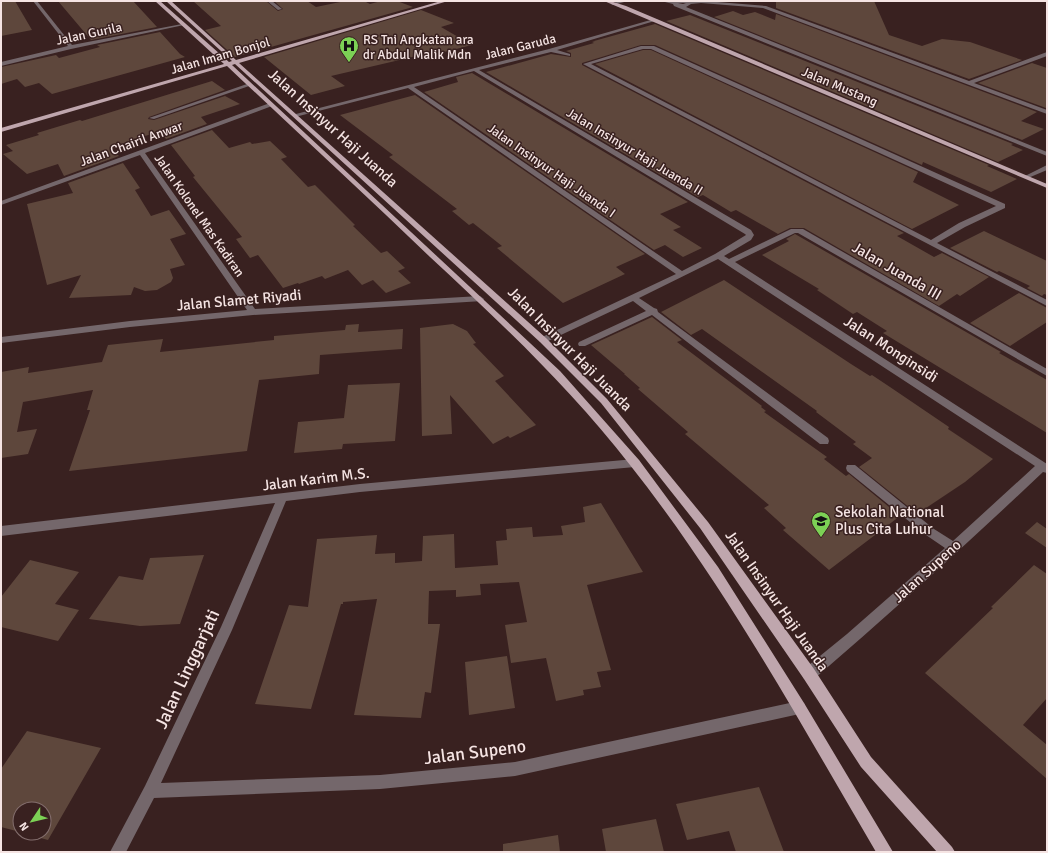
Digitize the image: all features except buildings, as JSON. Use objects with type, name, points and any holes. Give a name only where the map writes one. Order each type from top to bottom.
[{"type":"main road","name":"Jalan Insinyur Haji Juanda","points":[[157,1],[182,25],[295,115],[543,340],[604,401],[704,525],[809,674],[866,762],[946,852]]},
{"type":"main road","name":"Jalan Insinyur Haji Juanda","points":[[168,1],[230,62],[249,85],[558,373],[635,463],[714,571],[799,708],[885,852]]},
{"type":"main road","name":"Jalan Imam Bonjol","points":[[230,62],[431,1]]},
{"type":"main road","name":"Jalan Imam Bonjol","points":[[1,124],[67,108],[444,1]]},
{"type":"main road","name":"Jalan Mustang","points":[[606,1],[625,4],[656,20],[1047,186]]},
{"type":"main road","points":[[399,10],[405,13]]},
{"type":"main road","name":"Jalan Imam Bonjol","points":[[1,130],[67,108]]},
{"type":"street","points":[[35,1],[71,48]]},
{"type":"street","points":[[269,1],[280,9]]},
{"type":"street","points":[[663,1],[675,3],[701,2],[764,7],[1047,112]]},
{"type":"street","points":[[675,3],[676,5],[1047,154]]},
{"type":"street","points":[[681,6],[687,6],[689,5],[688,3]]},
{"type":"street","name":"Jalan Garuda","points":[[295,115],[551,50],[656,20]]},
{"type":"street","name":"Jalan Gurila","points":[[1,64],[182,25]]},
{"type":"street","points":[[930,242],[1002,206],[652,47],[643,47],[586,64],[1047,303]]},
{"type":"street","points":[[551,50],[568,56]]},
{"type":"street","points":[[969,83],[1047,54]]},
{"type":"street","name":"Jalan Insinyur Haji Juanda II","points":[[474,69],[748,232],[750,235],[748,238],[718,256]]},
{"type":"street","points":[[152,118],[249,85]]},
{"type":"street","name":"Jalan Insinyur Haji Juanda I","points":[[409,86],[682,274]]},
{"type":"street","name":"Jalan Chairil Anwar","points":[[1,203],[270,105]]},
{"type":"street","name":"Jalan Kolonel Mas Kadiran","points":[[141,152],[253,312]]},
{"type":"street","points":[[1026,178],[1047,167]]},
{"type":"street","name":"Jalan Juanda III","points":[[729,262],[794,231],[800,231],[1047,373]]},
{"type":"street","points":[[543,340],[718,256]]},
{"type":"street","name":"Jalan Monginsidi","points":[[718,256],[990,431],[1044,468]]},
{"type":"street","points":[[633,297],[654,311],[824,441]]},
{"type":"street","name":"Jalan Slamet Riyadi","points":[[1,340],[130,324],[253,312],[480,299]]},
{"type":"street","points":[[582,344],[654,311]]},
{"type":"street","name":"Jalan Karim M.S.","points":[[1,531],[360,488],[635,463]]},
{"type":"street","points":[[851,468],[930,532],[953,547]]},
{"type":"street","name":"Jalan Supeno","points":[[809,674],[852,638],[1044,468]]},
{"type":"street","name":"Jalan Linggarjati","points":[[118,852],[150,792],[226,630],[282,498]]},
{"type":"street","name":"Jalan Supeno","points":[[150,792],[380,782],[515,769],[799,708]]},
{"type":"place","name":"RS Tni Angkatan ara dr Abdul Malik Mdn","points":[[349,63]]},
{"type":"place","name":"Sekolah National Plus Cita Luhur","points":[[821,538]]}]
